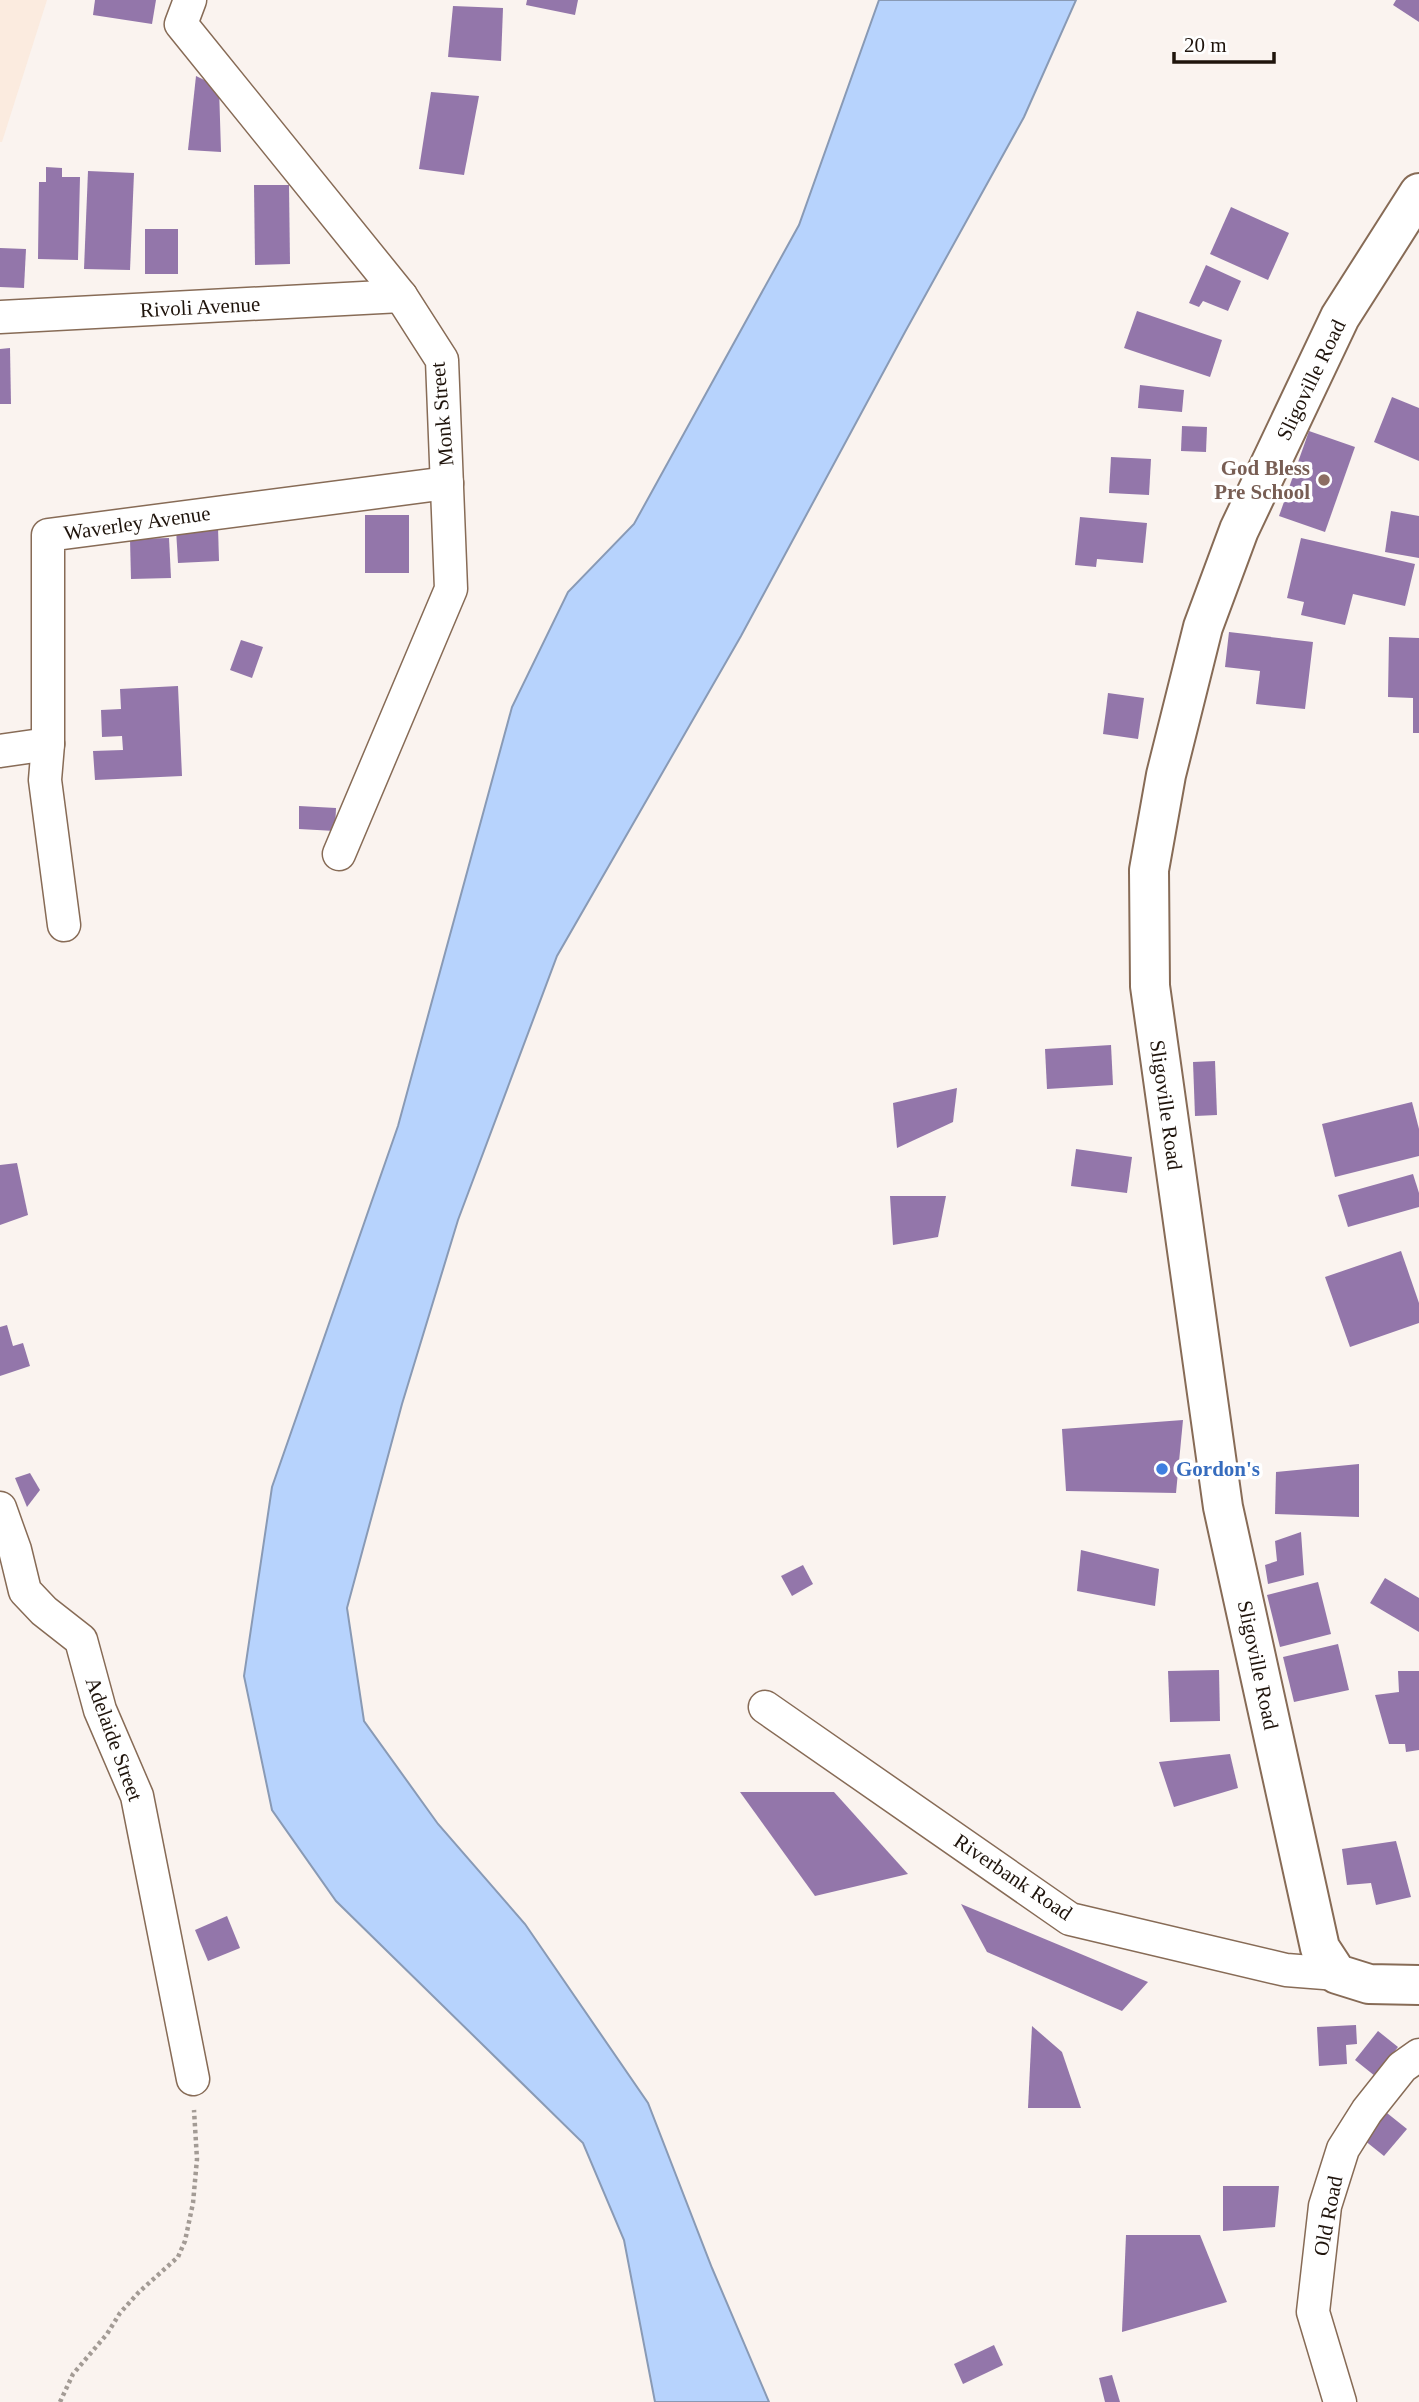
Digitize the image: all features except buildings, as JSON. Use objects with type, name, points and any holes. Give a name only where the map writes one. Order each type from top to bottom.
[{"type":"street","name":"Monk Street","points":[[190,0],[181,24],[401,296],[442,360],[450,589],[339,854]]},
{"type":"street","name":"Sligoville Road","points":[[1337,1974],[1320,1948],[1223,1507],[1150,986],[1149,870],[1166,775],[1203,627],[1239,530],[1340,317],[1413,213]]},
{"type":"street","name":"Rivoli Avenue","points":[[0,317],[401,296]]},
{"type":"street","name":"Waverley Avenue","points":[[64,925],[45,779],[48,744],[48,535],[447,483]]},
{"type":"street","points":[[0,751],[48,744]]},
{"type":"street","name":"Adelaide Street","points":[[0,1508],[15,1550],[25,1591],[44,1611],[81,1640],[100,1710],[137,1796],[193,2079]]},
{"type":"street","name":"Riverbank Road","points":[[765,1707],[1070,1919],[1286,1970],[1337,1974]]},
{"type":"street","points":[[1337,1974],[1369,1984],[1419,1985]]},
{"type":"street","name":"Old Road","points":[[1340,2402],[1313,2312],[1325,2206],[1343,2148],[1367,2111],[1402,2067],[1419,2055]]},
{"type":"path","points":[[60,2402],[73,2374],[133,2299],[177,2258],[186,2241],[197,2159],[193,2079]]},
{"type":"shaded area","points":[[0,0],[47,0],[2,142],[0,142]]},
{"type":"water","points":[[879,0],[1076,0],[1024,117],[741,636],[557,956],[458,1220],[402,1404],[347,1608],[364,1721],[438,1824],[525,1924],[648,2103],[712,2268],[769,2402],[655,2402],[624,2240],[583,2143],[336,1901],[272,1810],[244,1676],[272,1487],[398,1126],[512,707],[568,592],[634,524],[799,225]]},
{"type":"place","name":"God Bless Pre School","points":[[1324,480]]},
{"type":"place","name":"Gordon's","points":[[1162,1469]]}]
